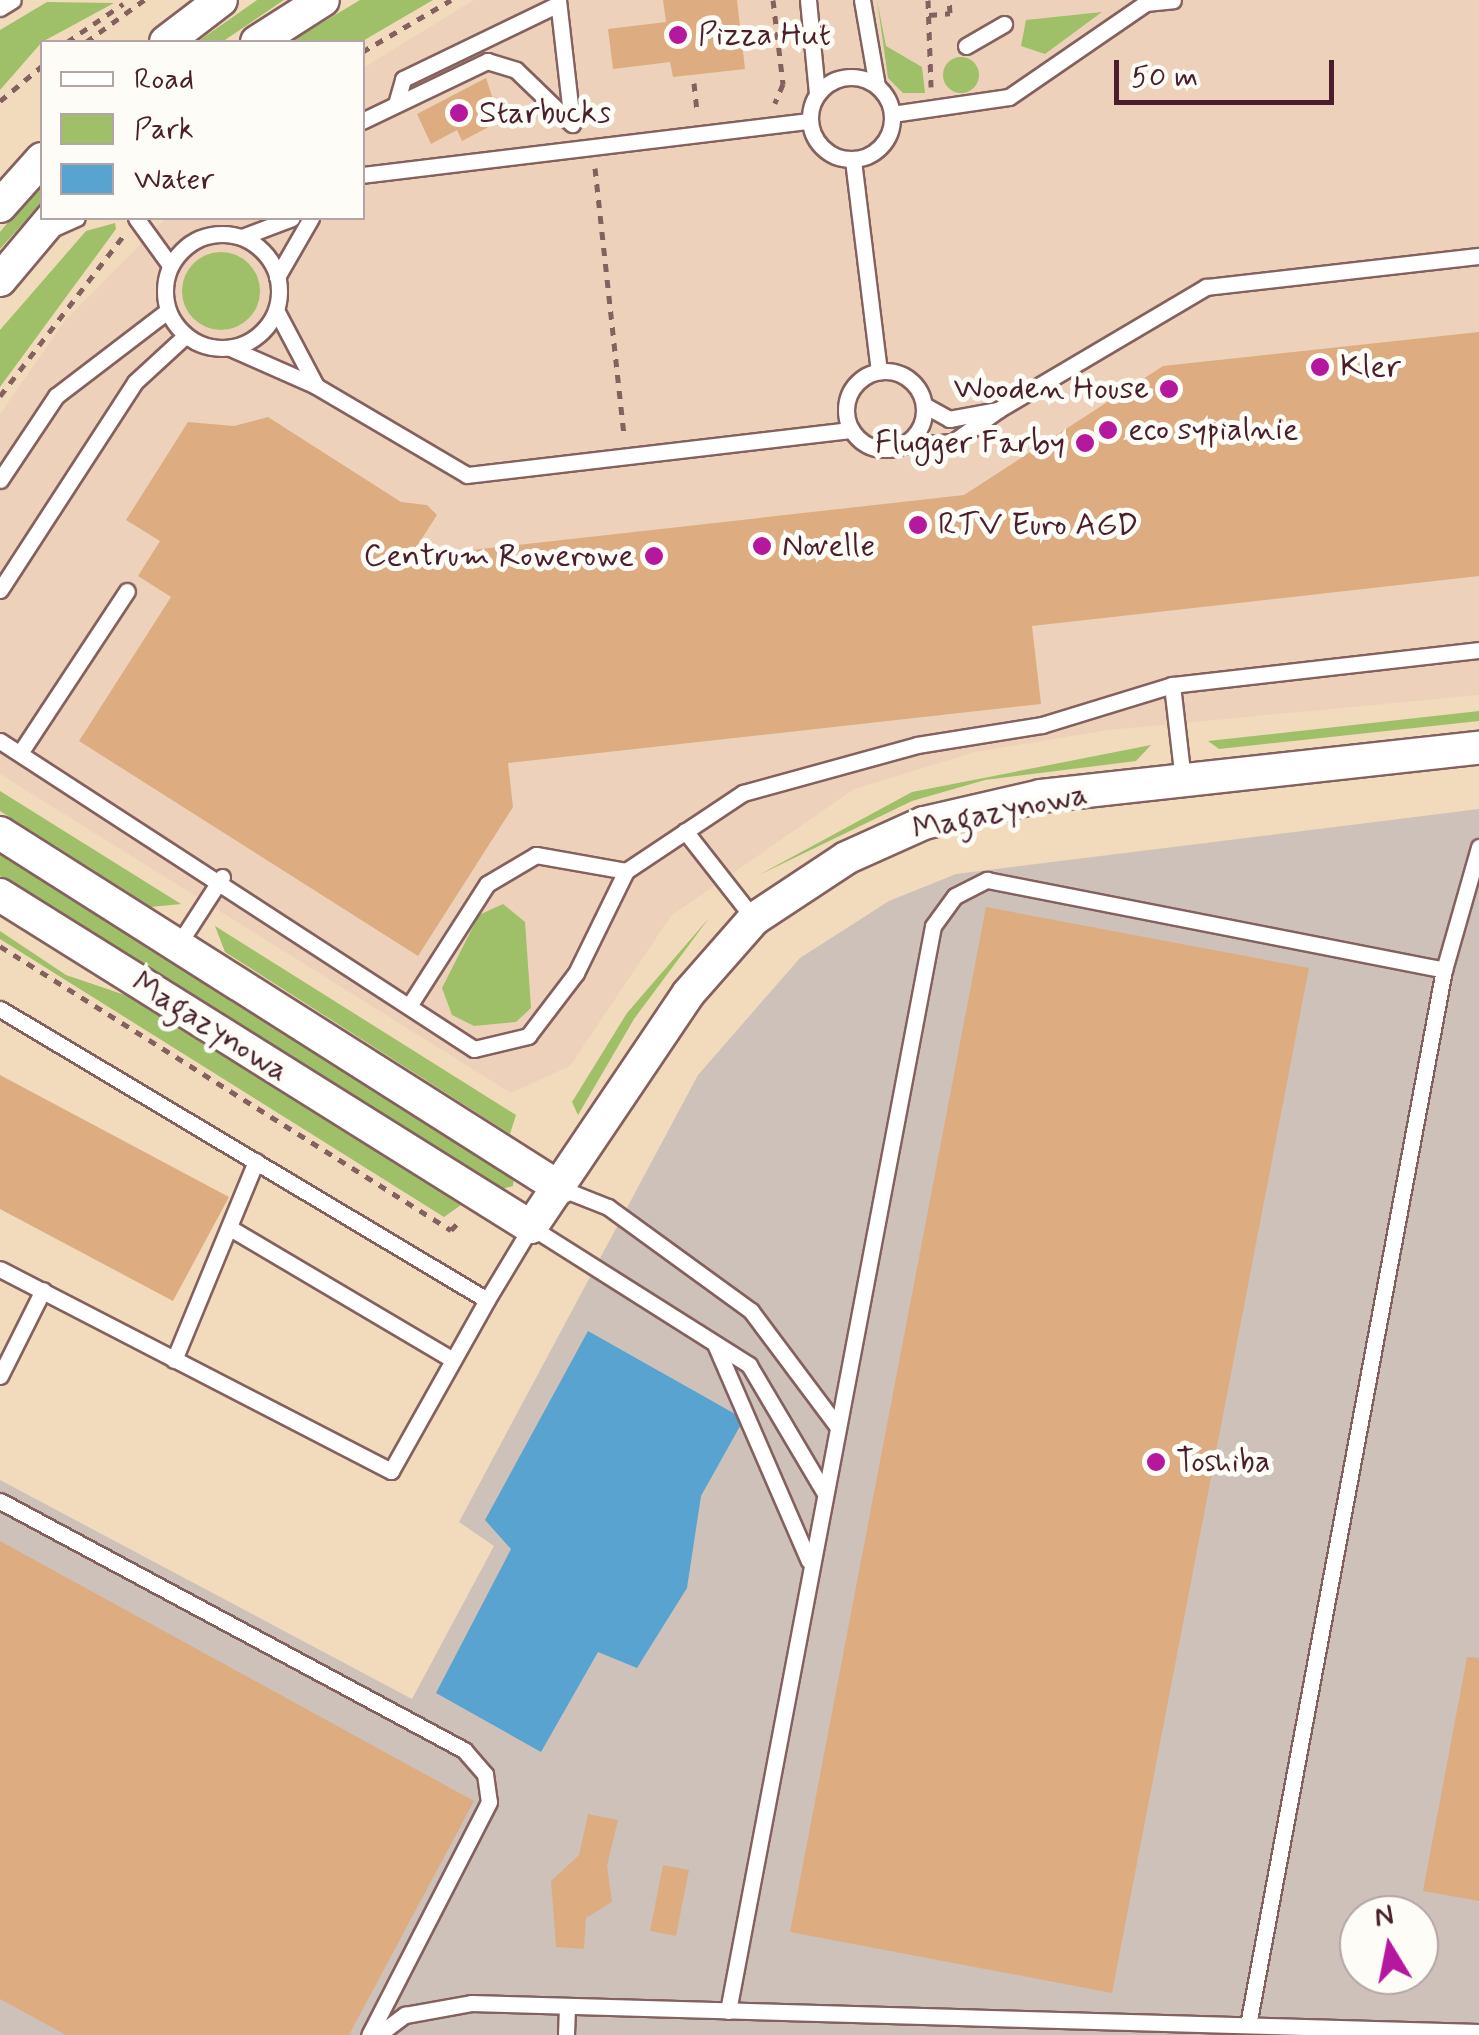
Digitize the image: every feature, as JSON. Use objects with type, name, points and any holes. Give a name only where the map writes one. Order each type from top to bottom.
[{"type":"street","points":[[169,40],[221,0]]},
{"type":"street","points":[[259,40],[322,0]]},
{"type":"street","points":[[0,206],[40,161]]},
{"type":"street","points":[[0,280],[43,227]]},
{"type":"street","name":"Magazynowa","points":[[0,894],[531,1227],[688,994],[754,919],[846,858],[924,823],[1041,796],[1479,748]]},
{"type":"street","name":"Magazynowa","points":[[0,833],[560,1188]]},
{"type":"lane","points":[[0,8],[13,0]]},
{"type":"lane","points":[[808,0],[817,94],[810,121],[826,152],[853,160],[886,141],[892,114],[877,86],[862,0]]},
{"type":"lane","points":[[892,114],[1008,97],[1146,2],[1173,0]]},
{"type":"lane","points":[[396,104],[403,79],[556,3],[572,124]]},
{"type":"lane","points":[[966,46],[1004,24]]},
{"type":"lane","points":[[365,120],[498,61],[572,124],[584,146]]},
{"type":"lane","points":[[817,94],[846,77],[877,86]]},
{"type":"lane","points":[[365,175],[810,121]]},
{"type":"lane","points":[[853,160],[880,371]]},
{"type":"lane","points":[[43,227],[69,220]]},
{"type":"lane","points":[[138,220],[170,266],[168,311],[185,336],[230,348],[316,386],[467,475],[852,430],[871,446],[931,447],[983,427],[998,410],[1206,286],[1479,256]]},
{"type":"lane","points":[[170,266],[193,241],[242,237],[287,220]]},
{"type":"lane","points":[[230,348],[263,332],[276,310],[278,276],[310,220]]},
{"type":"lane","points":[[242,237],[278,276]]},
{"type":"lane","points":[[276,310],[316,386]]},
{"type":"lane","points":[[0,480],[56,396],[168,311]]},
{"type":"lane","points":[[0,590],[135,382],[185,336]]},
{"type":"lane","points":[[880,371],[910,380],[924,405],[949,419],[998,410]]},
{"type":"lane","points":[[852,430],[850,391],[880,371]]},
{"type":"lane","points":[[900,446],[919,430],[924,405]]},
{"type":"lane","points":[[20,753],[127,591]]},
{"type":"lane","points":[[0,741],[222,878],[474,1049],[528,1036],[576,973],[626,870],[743,793],[917,745],[1042,725],[1172,685],[1479,650]]},
{"type":"lane","points":[[1172,685],[1182,780]]},
{"type":"lane","points":[[685,831],[754,919]]},
{"type":"lane","points":[[1248,2025],[1444,970],[1479,848]]},
{"type":"lane","points":[[409,1006],[488,884],[536,855],[626,870]]},
{"type":"lane","points":[[178,945],[222,878]]},
{"type":"lane","points":[[728,2011],[933,926],[955,896],[987,880],[1444,970]]},
{"type":"lane","points":[[0,1009],[486,1300]]},
{"type":"lane","points":[[174,1360],[256,1162]]},
{"type":"lane","points":[[560,1188],[608,1207],[751,1311],[837,1426]]},
{"type":"lane","points":[[0,1269],[392,1471],[531,1227],[750,1366],[824,1492]]},
{"type":"lane","points":[[230,1228],[453,1360]]},
{"type":"lane","points":[[0,1376],[43,1290]]},
{"type":"lane","points":[[713,1340],[810,1564]]},
{"type":"lane","points":[[0,1501],[464,1750],[485,1774],[489,1802],[369,2035]]},
{"type":"lane","points":[[378,2035],[405,2015],[471,2003],[1479,2032]]},
{"type":"lane","points":[[566,2035],[567,2006]]},
{"type":"path","points":[[89,40],[144,0]]},
{"type":"path","points":[[365,50],[451,0]]},
{"type":"path","points":[[754,106],[783,93],[772,0]]},
{"type":"path","points":[[928,0],[933,108]]},
{"type":"path","points":[[929,15],[950,13],[949,0]]},
{"type":"path","points":[[70,40],[123,4]]},
{"type":"path","points":[[0,102],[40,68]]},
{"type":"path","points":[[694,83],[697,113]]},
{"type":"path","points":[[681,115],[716,111]]},
{"type":"path","points":[[584,146],[624,441]]},
{"type":"path","points":[[0,396],[135,220]]},
{"type":"path","points":[[0,946],[452,1230],[470,1210]]},
{"type":"shaded area","points":[[474,0],[1479,0],[1479,695],[1108,730],[975,752],[854,789],[671,916],[570,1066],[511,1093],[0,774],[0,414],[64,322],[164,220],[365,220],[365,67]]},
{"type":"shaded area","points":[[1479,809],[1479,2035],[0,2035],[0,1480],[412,1699],[494,1546],[459,1522],[698,1075],[800,958],[889,901],[956,874]]},
{"type":"green space","points":[[257,0],[284,0],[225,40],[200,40]]},
{"type":"green space","points":[[360,0],[433,0],[364,40],[293,40]]},
{"type":"green space","points":[[877,0],[886,46],[922,67],[925,93],[903,93],[888,78]]},
{"type":"green space","points":[[47,2],[114,3],[40,40],[0,90],[0,30]]},
{"type":"green space","points":[[1102,12],[1045,54],[1021,46],[1026,20]]},
{"type":"green space","points":[[961,57],[973,63],[979,75],[973,87],[961,93],[949,87],[943,75],[949,63]]},
{"type":"green space","points":[[40,184],[40,204],[0,249],[0,232]]},
{"type":"green space","points":[[115,223],[116,229],[0,387],[0,330],[86,231]]},
{"type":"green space","points":[[221,252],[249,263],[260,291],[249,319],[221,330],[193,319],[182,291],[193,263]]},
{"type":"green space","points":[[1479,711],[1479,721],[1219,749],[1208,741]]},
{"type":"green space","points":[[1151,745],[1136,761],[985,780],[912,801],[757,876],[912,792]]},
{"type":"green space","points":[[0,791],[181,904],[151,907],[0,811]]},
{"type":"green space","points":[[0,851],[514,1178],[513,1186],[499,1190],[0,876]]},
{"type":"green space","points":[[503,904],[525,922],[531,1008],[516,1022],[474,1026],[452,1015],[442,988],[479,915]]},
{"type":"green space","points":[[709,918],[634,1019],[578,1115],[572,1102],[627,1013]]},
{"type":"green space","points":[[215,926],[516,1115],[510,1134],[225,952]]},
{"type":"green space","points":[[0,931],[66,975],[128,996],[461,1205],[444,1217],[0,939]]},
{"type":"water","points":[[588,1331],[744,1419],[701,1496],[687,1588],[637,1668],[598,1652],[541,1752],[436,1693],[511,1549],[485,1520]]},
{"type":"building","name":"Pizza Hut","points":[[663,0],[737,0],[745,69],[673,77],[670,62],[613,69],[608,29],[666,22]]},
{"type":"building","points":[[486,78],[500,121],[462,141],[457,130],[431,144],[417,114]]},
{"type":"building","points":[[1479,332],[1479,576],[1032,626],[1041,704],[508,763],[513,807],[418,956],[79,741],[171,597],[138,576],[160,541],[126,520],[188,422],[234,426],[268,417],[401,502],[427,505],[437,515],[410,557],[964,495],[1163,366]]},
{"type":"building","points":[[986,907],[1309,968],[1112,1993],[790,1932]]},
{"type":"building","points":[[0,1075],[229,1197],[173,1301],[0,1209]]},
{"type":"building","points":[[0,1541],[474,1801],[349,2035],[66,2035],[0,1999]]},
{"type":"building","points":[[1467,1657],[1479,1658],[1479,1901],[1423,1891]]},
{"type":"building","points":[[588,1814],[618,1820],[607,1866],[612,1902],[586,1918],[584,1949],[556,1947],[551,1881],[579,1855]]},
{"type":"building","points":[[663,1865],[689,1870],[676,1936],[650,1931]]},
{"type":"place","name":"Pizza Hut","points":[[678,35]]},
{"type":"place","name":"Starbucks","points":[[459,113]]},
{"type":"place","name":"Kler","points":[[1320,367]]},
{"type":"place","name":"Wooden House","points":[[1169,389]]},
{"type":"place","name":"eco sypialnie","points":[[1108,430]]},
{"type":"place","name":"Flugger Farby","points":[[1085,443]]},
{"type":"place","name":"RTV Euro AGD","points":[[918,525]]},
{"type":"place","name":"Novelle","points":[[762,546]]},
{"type":"place","name":"Centrum Rowerowe","points":[[654,556]]},
{"type":"place","name":"Toshiba","points":[[1156,1462]]}]
